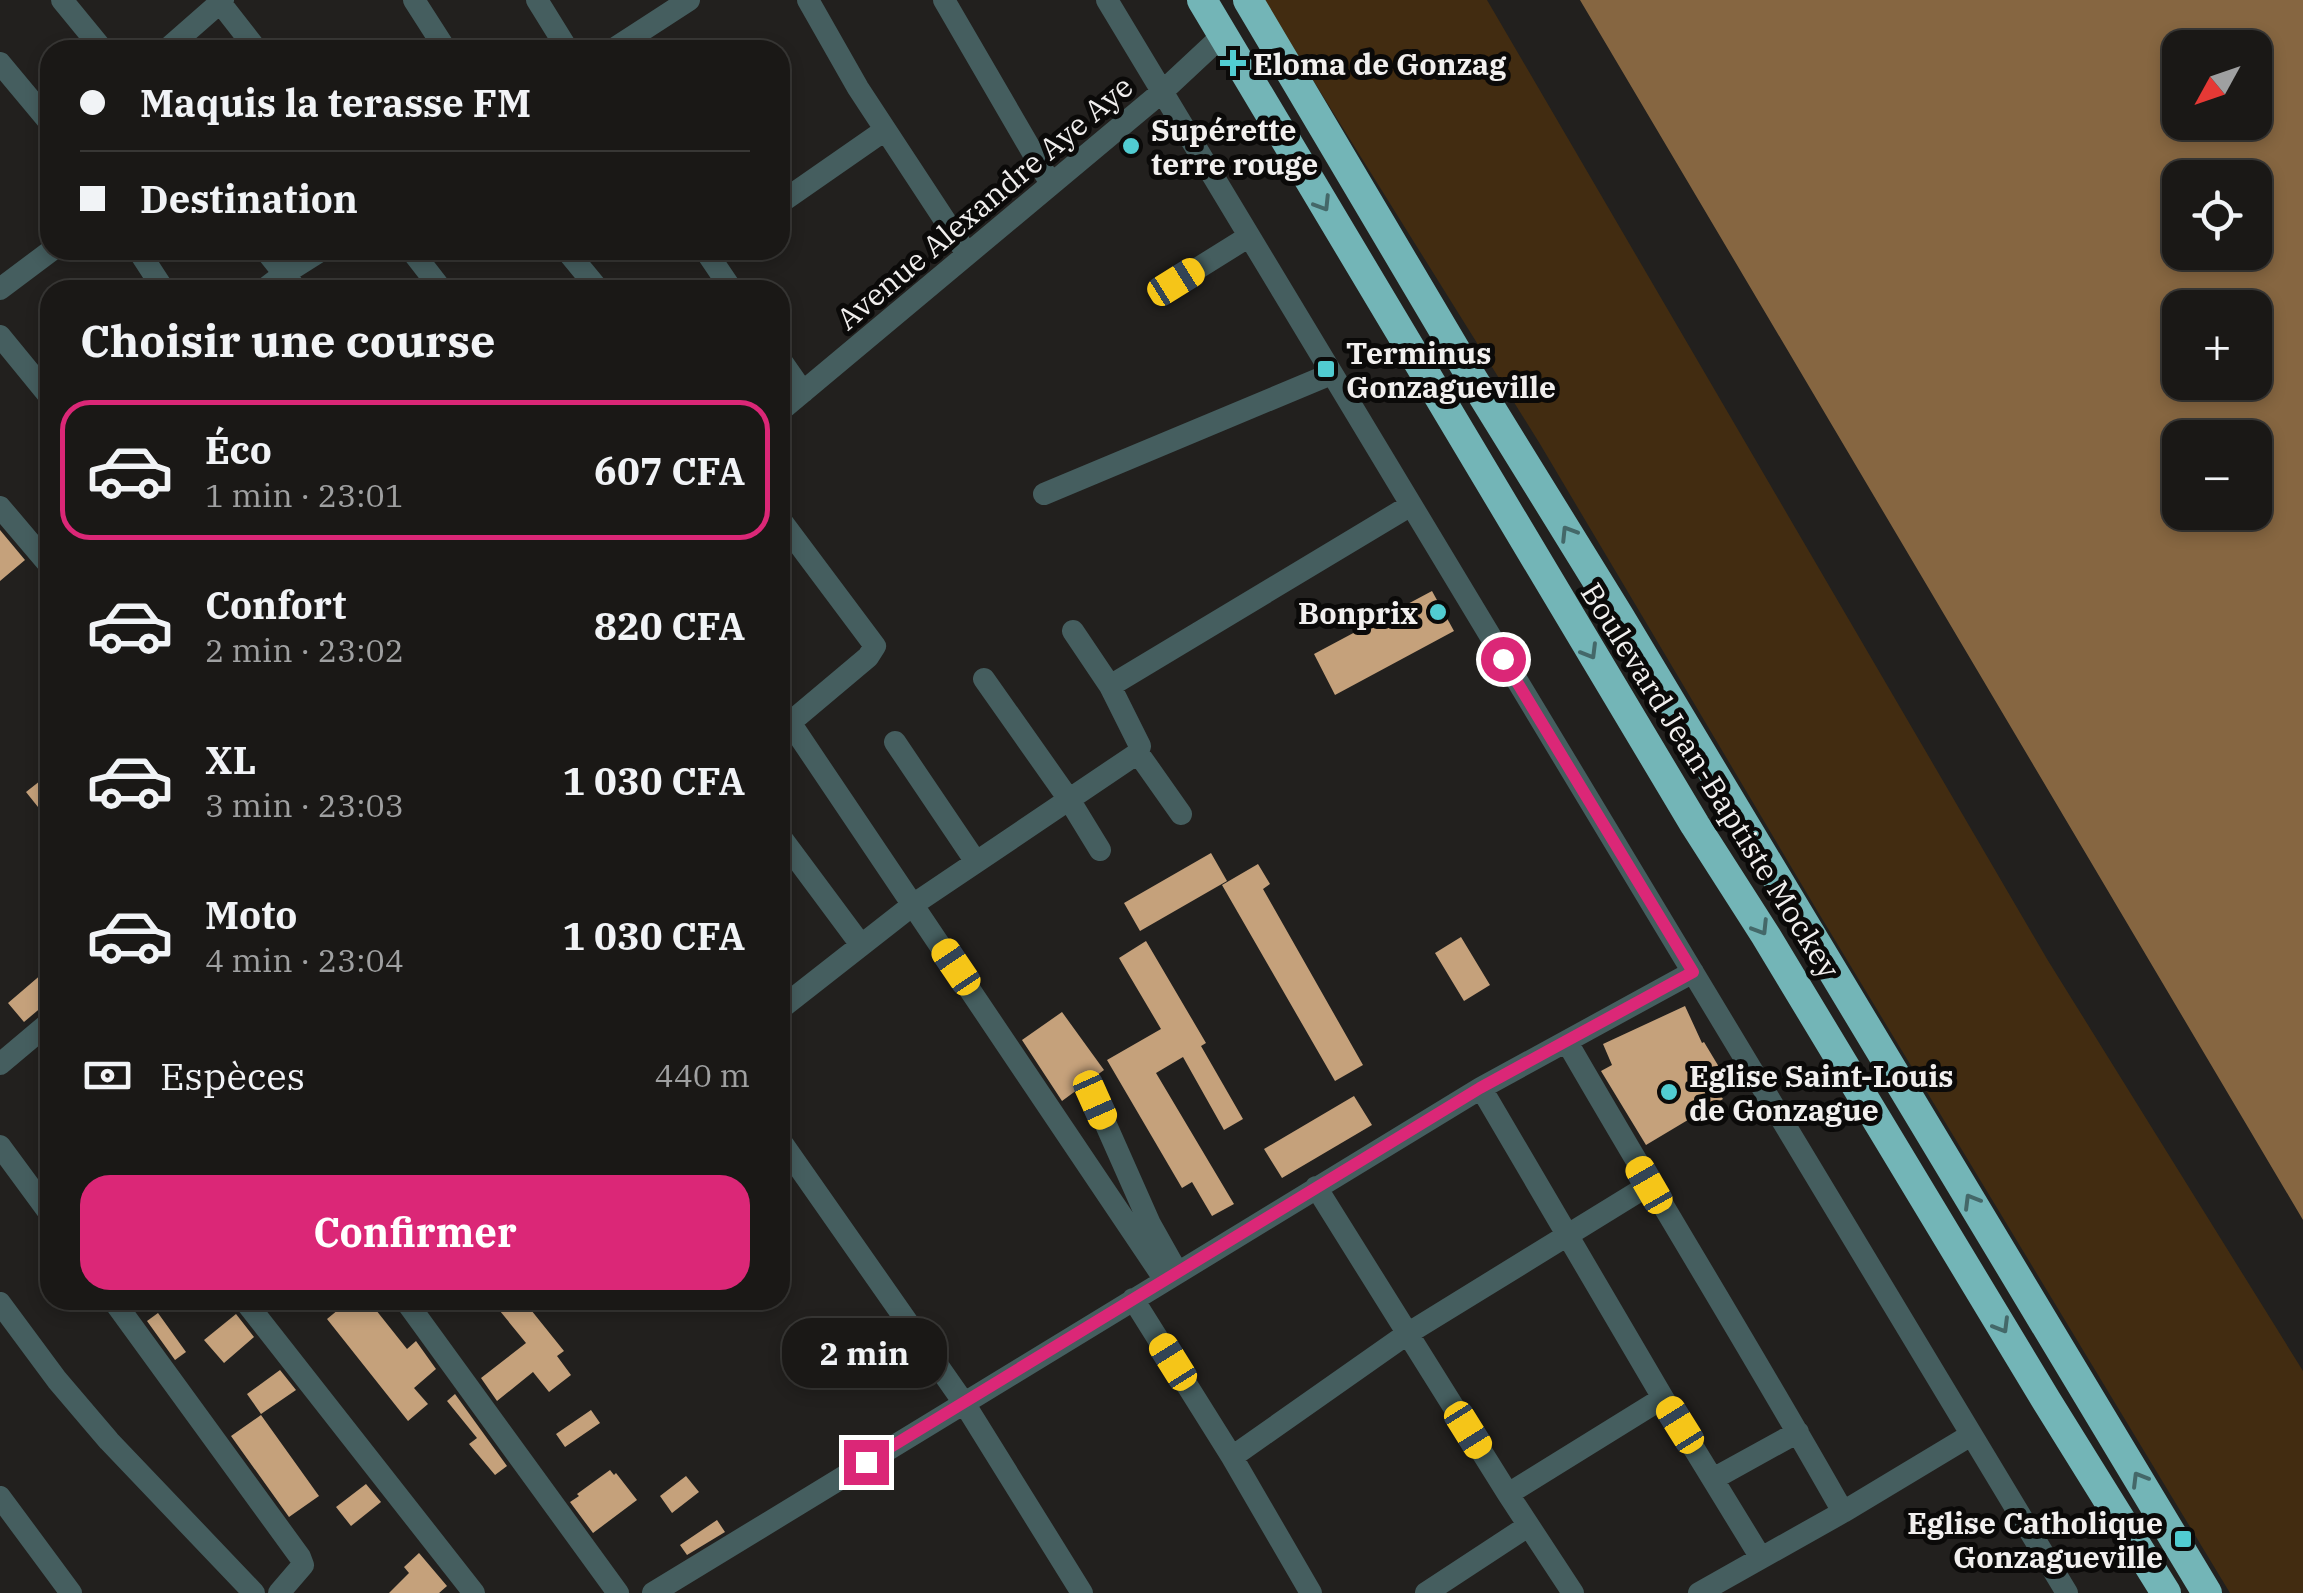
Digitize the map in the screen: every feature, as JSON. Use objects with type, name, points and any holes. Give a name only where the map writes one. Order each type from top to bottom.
[{"type":"highway","name":"Boulevard Jean-Baptiste Mockey","points":[[1202,0],[1664,775],[2166,1593]]},
{"type":"highway","name":"Boulevard Jean-Baptiste Mockey","points":[[1248,0],[1472,378],[2207,1593]]},
{"type":"street","points":[[62,0],[95,40]]},
{"type":"street","points":[[414,0],[440,40]]},
{"type":"street","points":[[537,0],[562,40]]},
{"type":"street","points":[[627,40],[689,0]]},
{"type":"street","points":[[808,0],[885,130],[966,254]]},
{"type":"street","points":[[944,0],[1052,184]]},
{"type":"street","points":[[1107,0],[2066,1593]]},
{"type":"street","points":[[177,40],[221,1],[250,40]]},
{"type":"street","name":"Avenue Alexandre Aye Aye","points":[[790,403],[1162,92],[1223,35]]},
{"type":"street","points":[[0,63],[40,111]]},
{"type":"street","points":[[790,196],[885,130]]},
{"type":"street","points":[[1176,282],[1248,238]]},
{"type":"street","points":[[0,289],[40,259]]},
{"type":"street","points":[[273,260],[289,280]]},
{"type":"street","points":[[293,280],[312,260]]},
{"type":"street","points":[[419,260],[434,280]]},
{"type":"street","points":[[574,260],[591,280]]},
{"type":"street","points":[[0,336],[40,385]]},
{"type":"street","points":[[790,373],[803,392]]},
{"type":"street","points":[[1044,494],[1331,374]]},
{"type":"street","points":[[1110,686],[1411,504]]},
{"type":"street","points":[[0,507],[40,554]]},
{"type":"street","points":[[790,532],[875,646],[790,724]]},
{"type":"street","points":[[790,1001],[914,904],[1138,754],[1140,746],[1110,686],[1073,631]]},
{"type":"street","points":[[984,679],[1100,850]]},
{"type":"street","points":[[790,735],[914,904],[1171,1276]]},
{"type":"street","points":[[895,742],[976,862]]},
{"type":"street","points":[[1138,754],[1181,814]]},
{"type":"street","points":[[790,850],[861,946]]},
{"type":"street","points":[[653,1593],[1480,1088],[1693,972]]},
{"type":"street","points":[[0,1064],[40,1039]]},
{"type":"street","points":[[1567,1042],[1843,1512]]},
{"type":"street","points":[[1480,1088],[1761,1558]]},
{"type":"street","points":[[1095,1100],[1171,1276]]},
{"type":"street","points":[[0,1146],[40,1200]]},
{"type":"street","points":[[790,1154],[964,1403],[1082,1593]]},
{"type":"street","points":[[1232,1457],[1407,1334],[1649,1185]]},
{"type":"street","points":[[1316,1187],[1573,1593]]},
{"type":"street","points":[[1134,1299],[1311,1593]]},
{"type":"street","points":[[0,1303],[109,1441],[254,1593]]},
{"type":"street","points":[[120,1310],[300,1557],[303,1565],[279,1593]]},
{"type":"street","points":[[252,1310],[474,1593]]},
{"type":"street","points":[[417,1310],[618,1593]]},
{"type":"street","points":[[1508,1494],[1663,1398]]},
{"type":"street","points":[[1712,1479],[1798,1432]]},
{"type":"street","points":[[1699,1593],[1971,1435]]},
{"type":"street","points":[[0,1497],[72,1593]]},
{"type":"street","points":[[1426,1593],[1528,1526]]},
{"type":"shaded area","points":[[1263,0],[1487,0],[2047,959],[2303,1371],[2303,1593],[2230,1593],[1540,444]]},
{"type":"shaded area","points":[[1580,0],[2303,0],[2303,1220]]},
{"type":"building","points":[[0,530],[25,560],[0,581]]},
{"type":"building","points":[[1432,591],[1454,631],[1335,695],[1314,654]]},
{"type":"building","points":[[40,781],[40,810],[26,792]]},
{"type":"building","points":[[1211,853],[1227,881],[1140,931],[1124,903]]},
{"type":"building","points":[[1258,864],[1270,884],[1263,889],[1363,1065],[1335,1081],[1222,885]]},
{"type":"building","points":[[1461,937],[1490,985],[1464,1001],[1435,953]]},
{"type":"building","points":[[1146,941],[1206,1043],[1201,1046],[1243,1119],[1224,1130],[1183,1057],[1156,1073],[1234,1204],[1212,1216],[1192,1182],[1182,1188],[1107,1060],[1161,1029],[1119,958]]},
{"type":"building","points":[[40,976],[40,1008],[24,1022],[8,1003]]},
{"type":"building","points":[[1685,1006],[1702,1043],[1728,1082],[1716,1089],[1723,1099],[1646,1145],[1601,1071],[1612,1065],[1603,1044]]},
{"type":"building","points":[[1062,1012],[1104,1070],[1062,1101],[1022,1040]]},
{"type":"building","points":[[1354,1096],[1372,1125],[1282,1178],[1264,1149]]},
{"type":"building","points":[[338,1310],[376,1310],[407,1349],[416,1341],[436,1369],[414,1388],[428,1404],[408,1421],[327,1319]]},
{"type":"building","points":[[499,1310],[531,1310],[564,1351],[557,1356],[571,1375],[549,1392],[533,1372],[497,1401],[481,1378],[526,1343]]},
{"type":"building","points":[[158,1313],[186,1352],[175,1360],[147,1321]]},
{"type":"building","points":[[236,1314],[254,1337],[224,1363],[204,1340]]},
{"type":"building","points":[[280,1370],[296,1390],[261,1414],[247,1394]]},
{"type":"building","points":[[455,1394],[507,1466],[495,1475],[469,1444],[477,1438],[447,1401]]},
{"type":"building","points":[[591,1410],[600,1423],[565,1447],[556,1434]]},
{"type":"building","points":[[261,1415],[319,1496],[289,1517],[231,1436]]},
{"type":"building","points":[[610,1470],[637,1500],[593,1533],[570,1502]]},
{"type":"building","points":[[686,1476],[699,1492],[672,1513],[660,1496]]},
{"type":"building","points":[[366,1484],[381,1502],[351,1526],[336,1507]]},
{"type":"building","points":[[717,1520],[725,1532],[687,1555],[680,1545]]},
{"type":"building","points":[[419,1553],[447,1586],[439,1593],[389,1593],[409,1573],[404,1567]]},
{"type":"place","name":"Eloma de Gonzag","points":[[1233,63]]},
{"type":"place","name":"Supérette terre rouge","points":[[1131,146]]},
{"type":"place","name":"Terminus Gonzagueville","points":[[1326,369]]},
{"type":"place","name":"Bonprix","points":[[1438,612]]},
{"type":"place","name":"Eglise Saint-Louis de Gonzague","points":[[1669,1092]]},
{"type":"place","name":"Eglise Catholique Gonzagueville","points":[[2183,1539]]},
{"type":"route","points":[[866,1462],[1480,1088],[1693,972],[1503,659]]}]
